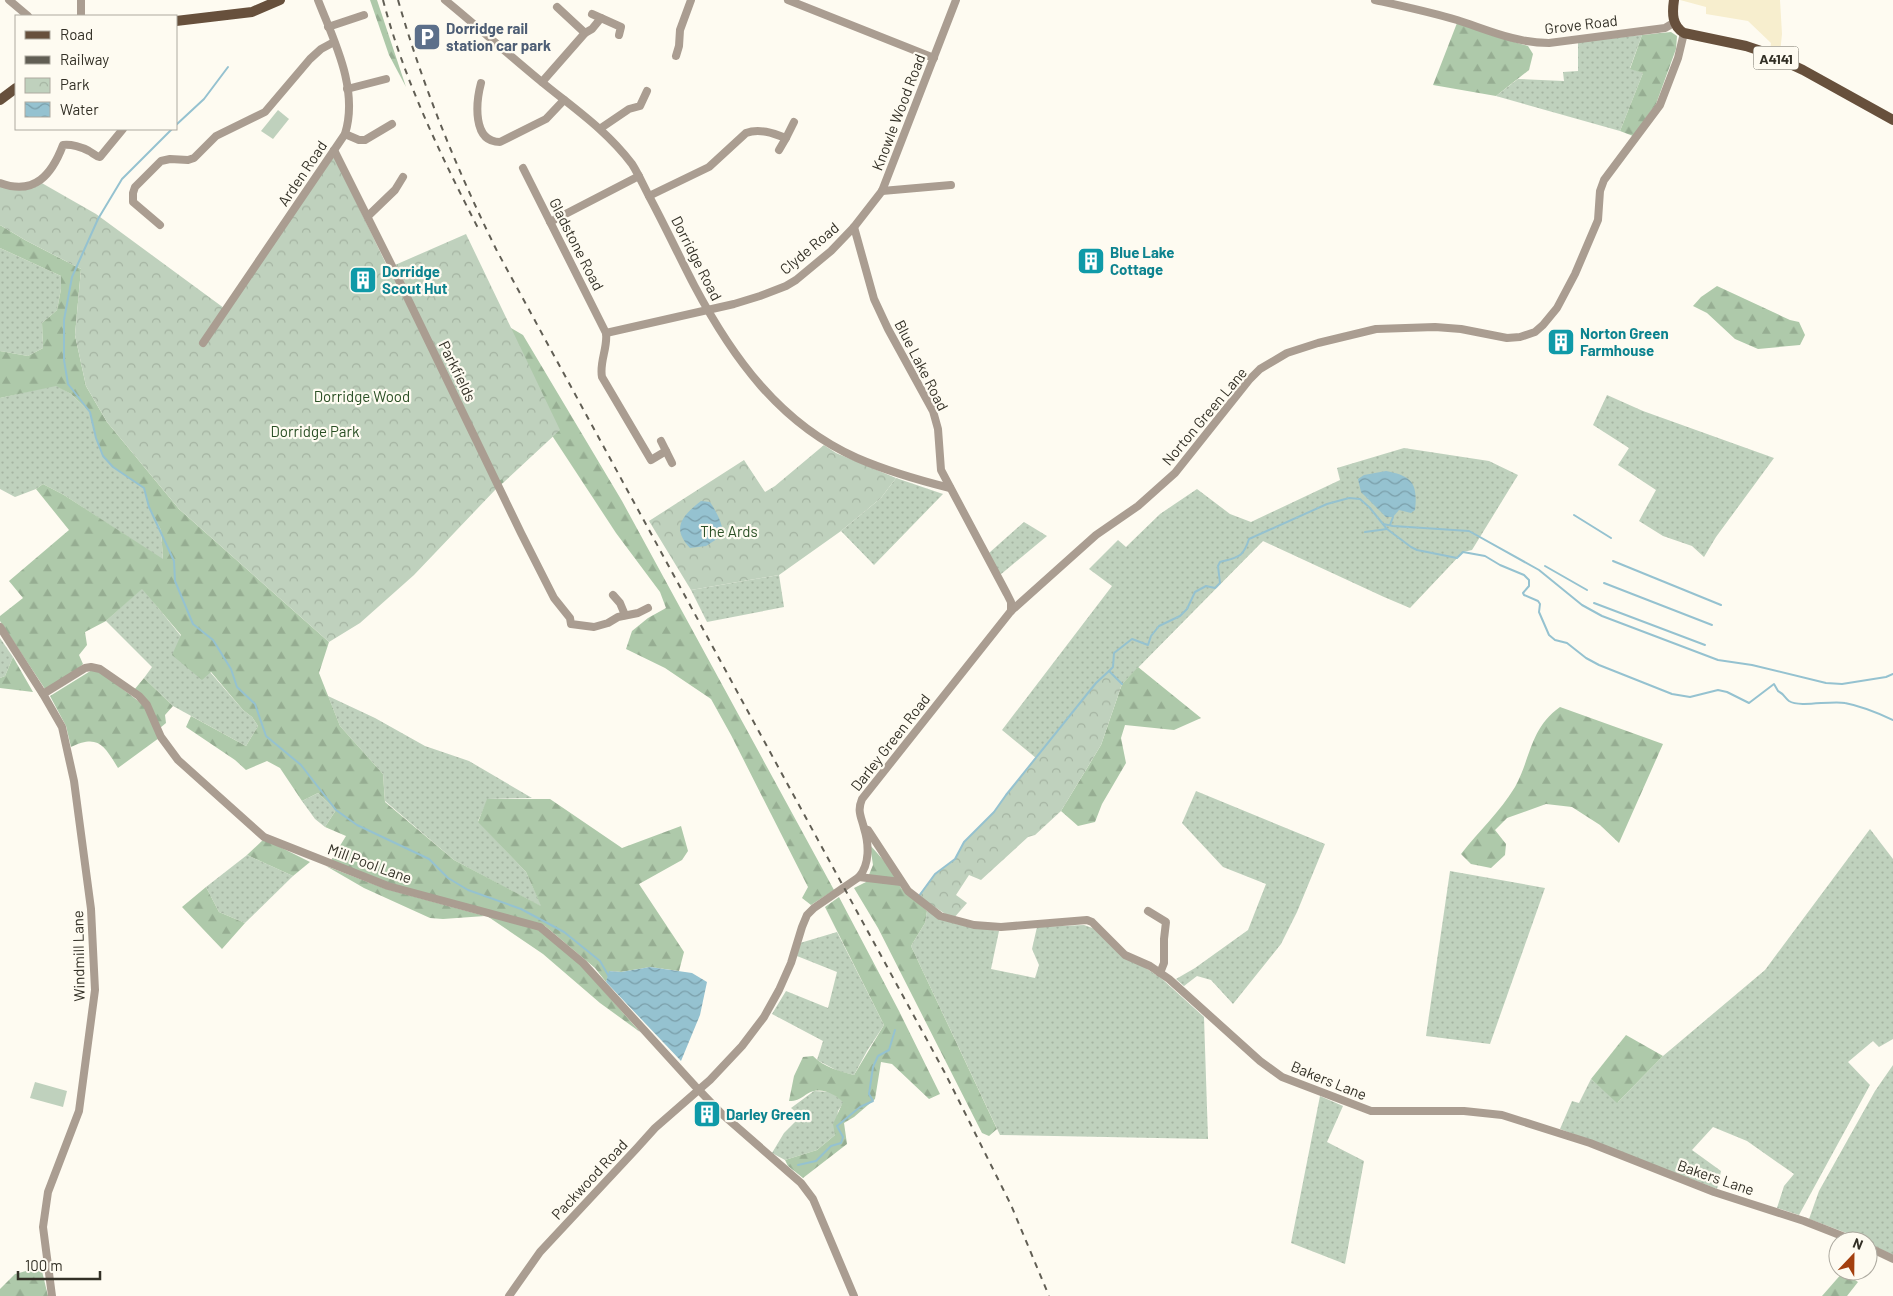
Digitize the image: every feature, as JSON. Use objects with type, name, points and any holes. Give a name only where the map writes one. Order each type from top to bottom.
[{"type":"main road","points":[[178,21],[252,12],[280,0]]},
{"type":"main road","points":[[1674,0],[1673,14],[1675,22],[1680,31],[1684,33]]},
{"type":"main road","name":"A4141","points":[[1684,33],[1746,46],[1767,54],[1803,70],[1893,120]]},
{"type":"main road","points":[[0,100],[15,89]]},
{"type":"street","points":[[9,0],[27,15]]},
{"type":"street","points":[[81,0],[81,15]]},
{"type":"street","name":"Arden Road","points":[[203,343],[345,134],[350,111],[348,89],[341,62],[318,0]]},
{"type":"street","name":"Dorridge Road","points":[[445,0],[600,128],[623,154],[649,196],[729,347],[756,381],[781,407],[812,431],[855,457],[920,481],[950,488]]},
{"type":"street","points":[[676,56],[680,30],[691,0]]},
{"type":"street","points":[[788,0],[934,58]]},
{"type":"street","name":"Knowle Wood Road","points":[[854,227],[882,191],[956,0]]},
{"type":"street","name":"Grove Road","points":[[1375,0],[1457,20],[1518,41],[1536,43],[1549,43],[1665,28],[1675,22]]},
{"type":"street","points":[[557,7],[571,14],[585,33]]},
{"type":"street","points":[[328,27],[364,14]]},
{"type":"street","points":[[592,14],[622,27]]},
{"type":"street","points":[[542,82],[585,33],[592,29],[601,18]]},
{"type":"street","name":"Norton Green Lane","points":[[1011,611],[1096,535],[1138,506],[1175,473],[1249,380],[1269,362],[1287,353],[1376,329],[1435,326],[1461,329],[1496,337],[1514,338],[1529,335],[1544,325],[1557,308],[1569,287],[1595,227],[1600,191],[1604,180],[1660,106],[1678,58],[1684,33]]},
{"type":"street","points":[[160,225],[133,202],[132,193],[140,181],[156,166],[166,160],[188,160],[194,158],[216,136],[265,112],[310,59],[321,49],[334,42]]},
{"type":"street","points":[[348,89],[386,79]]},
{"type":"street","points":[[481,83],[478,106],[481,130],[485,137],[494,142],[500,142],[546,119],[564,100]]},
{"type":"street","points":[[600,128],[629,109],[640,106],[645,95],[653,103]]},
{"type":"street","points":[[779,150],[794,122]]},
{"type":"street","points":[[345,134],[359,140],[365,140],[390,128]]},
{"type":"street","points":[[0,183],[13,187],[40,180],[52,168],[64,140],[66,144],[88,150],[95,156],[100,157],[122,130]]},
{"type":"street","points":[[649,196],[709,168],[746,133],[753,130],[769,132],[786,138]]},
{"type":"street","name":"Parkfields","points":[[334,150],[368,216],[498,487],[555,599],[570,618],[571,624],[594,627],[648,608]]},
{"type":"street","name":"Gladstone Road","points":[[523,168],[606,333]]},
{"type":"street","points":[[550,222],[638,176]]},
{"type":"street","points":[[368,216],[395,190],[403,177]]},
{"type":"street","points":[[882,191],[947,185],[943,195]]},
{"type":"street","points":[[148,216],[154,209]]},
{"type":"street","name":"Clyde Road","points":[[606,333],[743,302],[786,286],[803,276],[854,227]]},
{"type":"street","name":"Blue Lake Road","points":[[854,227],[874,299],[888,329],[933,411],[938,429],[941,470],[1011,602],[1011,611]]},
{"type":"street","points":[[606,333],[607,341],[600,368],[602,377],[651,460],[666,452]]},
{"type":"street","points":[[661,441],[672,462]]},
{"type":"street","points":[[1007,594],[1022,601]]},
{"type":"street","points":[[613,595],[620,603],[625,615]]},
{"type":"street","name":"Darley Green Road","points":[[859,877],[864,871],[868,857],[865,829],[859,814],[862,798],[1011,611]]},
{"type":"street","name":"Windmill Lane","points":[[0,627],[62,726],[74,781],[91,909],[95,990],[79,1111],[48,1192],[43,1227],[52,1296]]},
{"type":"street","name":"Mill Pool Lane","points":[[43,694],[85,668],[100,669],[139,696],[147,706],[161,737],[178,760],[264,837],[388,886],[540,927],[583,963],[699,1090],[752,1141],[801,1183],[813,1198],[854,1296]]},
{"type":"street","name":"Bakers Lane","points":[[865,829],[868,830],[901,882],[920,902],[940,916],[960,922],[1001,927],[1086,920],[1092,922],[1125,955],[1169,979],[1260,1061],[1282,1077],[1365,1110],[1464,1111],[1502,1115],[1590,1143],[1714,1192],[1830,1231]]},
{"type":"street","points":[[699,1090],[726,1064],[764,1018],[784,980],[802,927],[810,911],[859,877],[901,882]]},
{"type":"street","points":[[1148,911],[1166,922],[1164,963],[1160,973]]},
{"type":"street","name":"Packwood Road","points":[[509,1296],[540,1252],[655,1128],[699,1090]]},
{"type":"street","points":[[1878,1252],[1893,1259]]},
{"type":"shaded area","points":[[1680,0],[1780,0],[1782,34],[1780,53],[1770,51],[1771,43],[1748,21],[1706,14],[1706,7]]},
{"type":"green space","points":[[370,0],[377,0],[406,87],[389,55]]},
{"type":"green space","points":[[1457,23],[1528,46],[1533,54],[1529,70],[1496,96],[1433,85]]},
{"type":"green space","points":[[1671,32],[1677,36],[1676,49],[1656,104],[1633,136],[1620,131],[1643,73],[1630,69],[1642,35]]},
{"type":"green space","points":[[1642,35],[1630,68],[1643,73],[1620,131],[1496,96],[1518,79],[1564,81],[1563,72],[1578,71],[1578,42]]},
{"type":"green space","points":[[278,110],[289,119],[273,139],[261,131]]},
{"type":"green space","name":"Dorridge Park","points":[[334,156],[389,270],[395,265],[466,234],[560,430],[504,482],[502,479],[499,481],[468,416],[496,489],[414,575],[360,623],[329,642],[179,509],[107,422],[86,386],[75,335],[81,269],[0,225],[0,185],[40,182],[96,214],[228,311]]},
{"type":"green space","points":[[0,225],[81,269],[75,335],[86,386],[107,422],[179,509],[329,642],[319,673],[340,726],[383,774],[385,802],[454,860],[541,906],[526,872],[478,822],[487,799],[550,799],[622,848],[681,826],[688,851],[682,860],[639,884],[684,952],[679,971],[650,967],[621,972],[610,971],[606,982],[595,968],[545,926],[437,896],[389,885],[330,862],[346,836],[325,827],[336,810],[318,793],[302,801],[280,768],[267,761],[246,770],[235,760],[186,727],[191,716],[246,746],[258,726],[211,672],[202,680],[172,655],[181,635],[142,589],[106,621],[85,632],[87,645],[79,655],[83,664],[75,672],[45,689],[0,621],[0,616],[23,598],[9,581],[69,530],[36,489],[43,484],[64,495],[163,559],[161,530],[149,507],[144,488],[113,467],[103,456],[96,438],[90,412],[71,394],[56,386],[0,398],[0,351],[28,356],[43,348],[42,323],[57,310],[61,289],[61,276],[0,248]]},
{"type":"green space","points":[[0,248],[61,276],[61,289],[57,310],[42,323],[43,348],[28,356],[0,351]]},
{"type":"green space","points":[[1717,286],[1790,320],[1799,322],[1805,335],[1800,345],[1758,349],[1735,339],[1707,313],[1693,306],[1701,297]]},
{"type":"green space","points":[[401,292],[511,328],[523,335],[622,501],[834,890],[811,905],[802,898],[808,887],[711,699],[665,668],[626,649],[632,631],[648,618],[666,608],[660,592],[616,533],[553,437],[545,432],[499,486]]},
{"type":"green space","points":[[56,385],[71,394],[90,412],[96,438],[144,488],[149,507],[161,530],[163,560],[64,495],[43,484],[36,489],[15,497],[0,489],[0,398]]},
{"type":"green space","points":[[1607,395],[1643,411],[1774,458],[1716,537],[1704,557],[1692,546],[1663,536],[1639,521],[1656,490],[1618,465],[1629,448],[1593,425]]},
{"type":"green space","name":"The Ards","points":[[824,445],[836,453],[896,478],[881,498],[841,531],[779,575],[691,590],[649,521],[744,460],[765,492],[775,486]]},
{"type":"green space","points":[[1404,448],[1489,461],[1518,475],[1472,550],[1463,552],[1410,608],[1263,541],[1122,684],[1109,671],[1096,683],[1036,758],[1002,730],[1112,586],[1089,569],[1118,540],[1126,547],[1160,514],[1197,489],[1230,514],[1251,522],[1340,480],[1337,468]]},
{"type":"green space","points":[[896,478],[943,494],[874,565],[841,531],[881,498]]},
{"type":"green space","points":[[1024,522],[1047,536],[1000,575],[989,553]]},
{"type":"green space","points":[[779,575],[784,607],[707,622],[691,590]]},
{"type":"green space","points":[[142,588],[210,672],[258,726],[246,746],[173,706],[144,678],[152,667],[106,621]]},
{"type":"green space","points":[[0,638],[13,657],[5,676],[0,678]]},
{"type":"green space","points":[[13,657],[33,692],[0,688],[0,678],[5,676]]},
{"type":"green space","points":[[1138,667],[1201,718],[1174,730],[1125,725],[1121,738],[1126,763],[1102,804],[1095,822],[1078,826],[1061,811],[1101,745],[1122,684]]},
{"type":"green space","points":[[92,670],[100,672],[145,706],[159,738],[118,768],[109,753],[99,744],[88,742],[71,747],[66,726],[50,696]]},
{"type":"green space","points":[[1109,671],[1122,684],[1101,745],[1061,811],[1035,835],[1028,837],[981,880],[969,875],[956,895],[967,903],[953,919],[918,896],[935,874],[955,859],[964,842],[994,812],[1054,734],[1096,683]]},
{"type":"green space","points":[[144,678],[173,706],[165,715],[166,723],[160,728],[134,690]]},
{"type":"green space","points":[[328,696],[375,718],[425,746],[469,761],[532,798],[488,799],[478,821],[526,872],[542,907],[454,860],[385,801],[383,774],[340,726]]},
{"type":"green space","points":[[1560,707],[1663,744],[1619,843],[1600,825],[1572,807],[1546,804],[1507,818],[1495,830],[1506,844],[1505,855],[1491,868],[1471,864],[1461,854],[1509,796],[1520,776],[1537,734],[1550,715]]},
{"type":"green space","points":[[1196,791],[1325,844],[1297,912],[1281,944],[1233,1004],[1211,980],[1197,976],[1184,986],[1176,979],[1195,968],[1248,930],[1266,884],[1223,867],[1182,823]]},
{"type":"green space","points":[[318,793],[336,810],[325,827],[315,819],[302,801]]},
{"type":"green space","points":[[1870,829],[1893,859],[1893,1039],[1879,1047],[1873,1041],[1848,1062],[1870,1085],[1799,1215],[1777,1208],[1784,1186],[1794,1174],[1747,1141],[1713,1127],[1692,1150],[1721,1171],[1717,1189],[1560,1129],[1572,1101],[1579,1103],[1591,1079],[1618,1102],[1663,1056],[1765,970]]},
{"type":"green space","points":[[264,839],[310,862],[293,876],[247,855]]},
{"type":"green space","points":[[870,845],[893,871],[901,888],[927,911],[925,923],[911,946],[997,1129],[989,1136],[982,1133],[878,928],[854,888],[866,882],[873,865]]},
{"type":"green space","points":[[247,855],[293,876],[245,923],[219,912],[206,887]]},
{"type":"green space","points":[[326,866],[386,889],[485,916],[430,918],[364,888]]},
{"type":"green space","points":[[1450,871],[1545,888],[1490,1044],[1426,1036]]},
{"type":"green space","points":[[206,887],[219,912],[245,923],[222,949],[182,907]]},
{"type":"green space","points":[[839,897],[940,1094],[929,1099],[892,1064],[881,1062],[875,1099],[844,1123],[847,1144],[803,1178],[788,1166],[785,1160],[817,1150],[835,1135],[833,1124],[843,1102],[830,1093],[822,1091],[814,1091],[797,1100],[789,1101],[794,1076],[803,1057],[813,1056],[827,1066],[854,1075],[884,1025],[825,907]]},
{"type":"green space","points":[[927,911],[956,924],[999,931],[991,969],[1035,978],[1039,965],[1032,949],[1037,927],[1084,925],[1098,930],[1144,967],[1161,978],[1204,1017],[1208,1139],[1000,1135],[911,946],[925,923]]},
{"type":"green space","points":[[487,916],[539,929],[580,964],[640,1032],[600,1003],[543,954]]},
{"type":"green space","points":[[837,932],[884,1025],[854,1075],[838,1071],[817,1060],[823,1041],[772,1014],[786,991],[828,1008],[837,972],[797,956],[800,943]]},
{"type":"green space","points":[[1626,1035],[1663,1056],[1617,1103],[1591,1079]]},
{"type":"green space","points":[[1893,1065],[1893,1255],[1878,1248],[1878,1231],[1841,1231],[1809,1219],[1819,1191],[1875,1091]]},
{"type":"green space","points":[[35,1082],[67,1091],[63,1107],[30,1098]]},
{"type":"green space","points":[[814,1091],[831,1092],[844,1102],[838,1111],[835,1135],[817,1150],[785,1160],[772,1153],[784,1133],[801,1116],[791,1108]]},
{"type":"green space","points":[[1320,1096],[1343,1106],[1327,1142],[1364,1161],[1345,1264],[1291,1243]]},
{"type":"green space","points":[[41,1267],[48,1296],[0,1296],[0,1289],[15,1274]]},
{"type":"green space","points":[[1835,1281],[1858,1282],[1847,1296],[1822,1296]]},
{"type":"water","points":[[1386,471],[1402,475],[1414,487],[1415,510],[1411,513],[1399,510],[1393,517],[1386,517],[1361,492],[1358,479],[1364,475]]},
{"type":"water","points":[[701,501],[710,502],[717,513],[723,535],[706,546],[690,548],[681,534],[681,523],[684,517]]},
{"type":"water","points":[[650,967],[692,973],[707,982],[700,1015],[681,1061],[606,982],[609,971],[621,972]]},
{"type":"waterway","points":[[178,123],[204,99],[228,67]]},
{"type":"waterway","points":[[171,130],[122,179],[98,219],[72,277],[64,320],[64,360],[68,384],[90,412],[96,438],[103,456],[113,467],[144,488],[149,507],[174,561],[175,581],[193,624],[213,640],[231,669],[237,687],[255,704],[266,736],[301,765],[336,810],[357,825],[429,859],[448,878],[468,890],[521,909],[564,932],[600,961],[608,975]]},
{"type":"waterway","points":[[1109,671],[1113,667],[1114,653],[1132,639],[1148,645],[1151,636],[1159,626],[1180,616],[1187,609],[1195,592],[1206,586],[1215,588],[1220,583],[1218,566],[1220,562],[1239,556],[1249,539],[1327,504],[1349,498],[1360,499],[1387,529],[1417,550],[1457,558],[1463,552],[1485,556],[1500,565],[1524,575],[1529,580],[1529,586],[1523,593],[1540,604],[1539,612],[1549,635],[1555,640],[1567,643],[1586,658],[1599,665],[1672,694],[1690,697],[1718,690],[1727,692],[1749,703],[1774,684],[1778,691],[1794,703],[1845,703],[1893,720]]},
{"type":"waterway","points":[[1574,515],[1611,538]]},
{"type":"waterway","points":[[1390,525],[1393,517]]},
{"type":"waterway","points":[[1383,524],[1469,531],[1539,570],[1582,605],[1602,616],[1718,660],[1752,665],[1826,683],[1842,684],[1886,677],[1893,674]]},
{"type":"waterway","points":[[1365,532],[1387,529]]},
{"type":"waterway","points":[[1613,561],[1721,605]]},
{"type":"waterway","points":[[1545,566],[1587,590]]},
{"type":"waterway","points":[[1604,583],[1712,625]]},
{"type":"waterway","points":[[1594,603],[1705,645]]},
{"type":"waterway","points":[[919,896],[935,874],[955,859],[964,842],[994,812],[1096,683],[1109,671],[1122,684]]},
{"type":"waterway","points":[[798,1165],[816,1161],[831,1146],[841,1143],[843,1137],[837,1126],[860,1107],[873,1101],[869,1094],[873,1067],[878,1056],[889,1050],[895,1030]]},
{"type":"railway","points":[[383,0],[402,59],[437,146],[479,230]]},
{"type":"railway","points":[[398,0],[418,65],[442,128],[468,190],[497,251],[945,1073],[1011,1205],[1049,1296]]},
{"type":"place","name":"Dorridge rail station car park","points":[[427,37]]},
{"type":"place","name":"Blue Lake Cottage","points":[[1091,261]]},
{"type":"place","name":"Dorridge Scout Hut","points":[[363,280]]},
{"type":"place","name":"Norton Green Farmhouse","points":[[1561,342]]},
{"type":"place","name":"Darley Green","points":[[707,1114]]},
{"type":"park label","name":"Dorridge Wood","points":[[362,396]]}]
